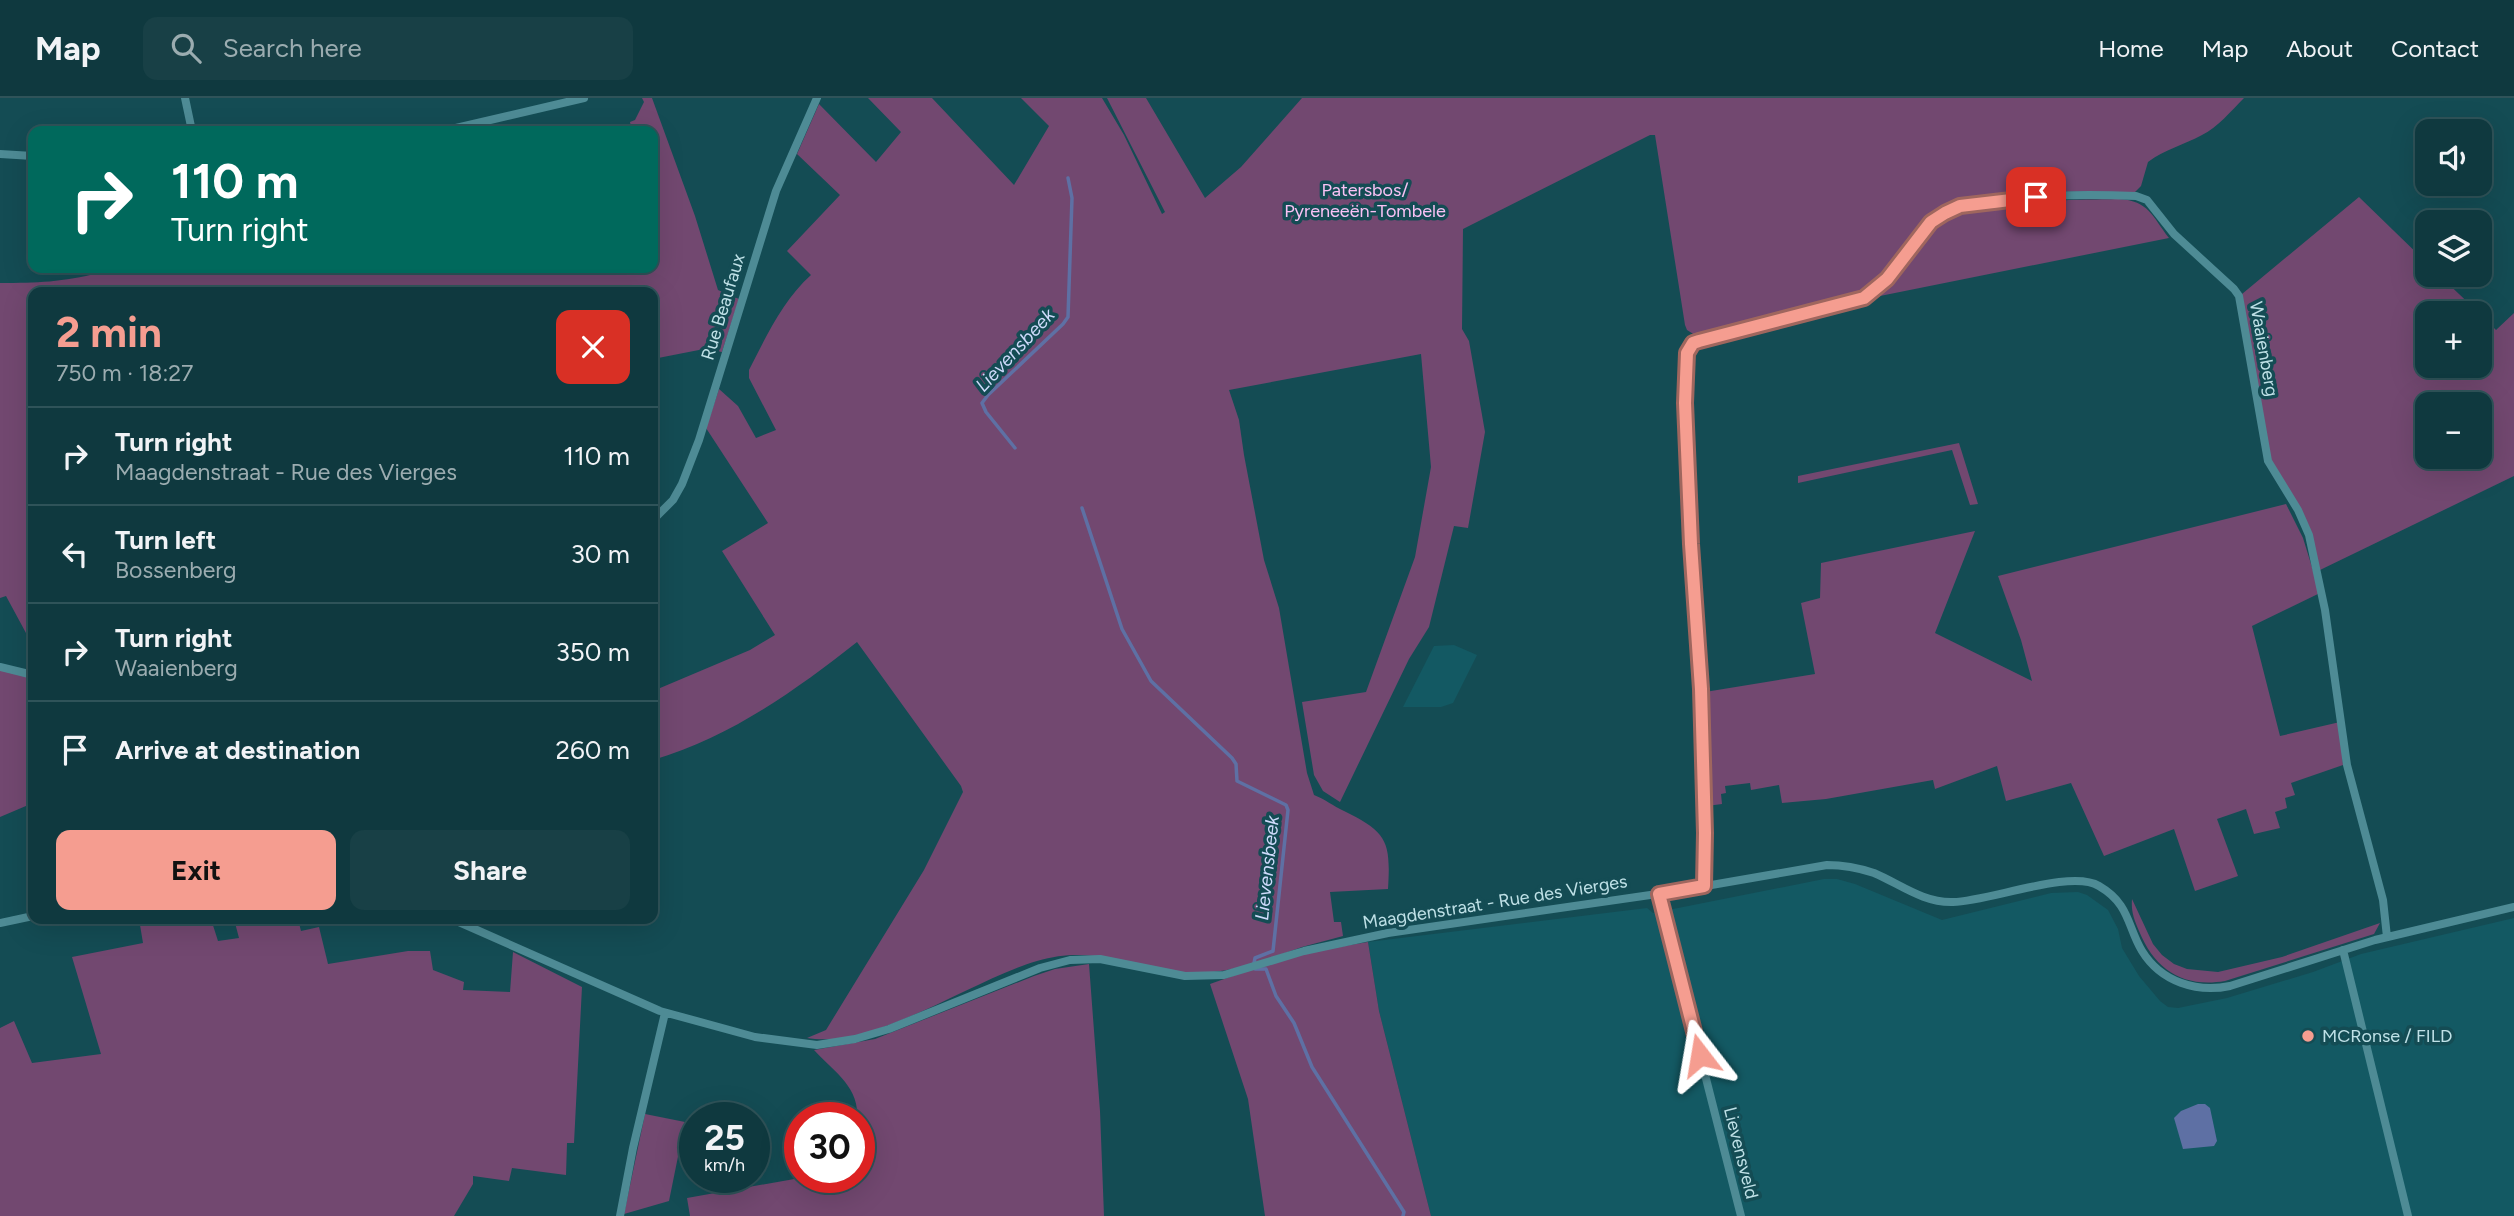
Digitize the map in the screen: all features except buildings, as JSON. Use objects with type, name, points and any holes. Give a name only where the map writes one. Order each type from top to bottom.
[{"type":"street","points":[[185,98],[191,126]]},
{"type":"street","points":[[464,126],[584,98]]},
{"type":"street","name":"Rue Beaufaux","points":[[658,515],[673,500],[682,484],[699,440],[776,191],[817,98]]},
{"type":"street","points":[[0,154],[28,156]]},
{"type":"street","name":"Waaienberg","points":[[1704,886],[1701,689],[1685,403],[1686,360],[1693,343],[1864,298],[1887,279],[1931,222],[1960,206],[2073,195],[2136,196],[2147,200],[2174,234],[2235,289],[2239,296],[2268,461],[2309,535],[2325,610],[2347,765],[2383,900],[2387,937]]},
{"type":"street","points":[[0,667],[28,674]]},
{"type":"street","name":"Maagdenstraat - Rue des Vierges","points":[[463,924],[665,1013],[755,1037],[799,1044],[829,1043],[889,1029],[1040,968],[1070,960],[1100,959],[1170,974],[1210,976],[1239,971],[1315,948],[1388,933],[1659,894],[1831,865],[1873,873],[1909,892],[1942,902],[1985,899],[2056,881],[2094,883],[2111,895],[2125,910],[2142,950],[2161,972],[2188,986],[2206,989],[2231,986],[2387,937],[2514,908]]},
{"type":"street","name":"Lievensveld","points":[[1659,894],[1741,1216]]},
{"type":"street","points":[[0,923],[28,917]]},
{"type":"street","points":[[2343,950],[2408,1216]]},
{"type":"street","points":[[620,1216],[665,1013]]},
{"type":"shaded area","points":[[1454,645],[1477,655],[1453,703],[1441,707],[1403,707],[1434,646]]},
{"type":"shaded area","points":[[1824,879],[1855,884],[1942,920],[2051,893],[2078,892],[2087,895],[2108,910],[2118,929],[2122,948],[2139,976],[2160,1001],[2168,1007],[2178,1008],[2227,998],[2313,972],[2361,954],[2514,918],[2514,1216],[1431,1216],[1379,1011],[1368,942],[1647,908],[1653,913]]},
{"type":"shaded area","points":[[2205,1104],[2210,1108],[2217,1141],[2214,1146],[2183,1149],[2174,1118],[2181,1111]]},
{"type":"green space","points":[[642,98],[652,98],[695,216],[718,290],[739,299],[722,352],[704,349],[658,358],[658,287],[28,287],[28,637],[6,596],[0,598],[0,283],[38,282],[99,273],[658,273],[658,126],[631,126],[630,122],[635,120],[644,102]]},
{"type":"green space","name":"Patersbos/ Pyreneeën-Tombele","points":[[868,98],[932,98],[1014,185],[1049,126],[1021,98],[1102,98],[1124,135],[1162,214],[1165,212],[1107,98],[1146,98],[1205,198],[1241,167],[1302,98],[2244,98],[2208,132],[2148,162],[2141,186],[2135,192],[2018,193],[1954,204],[1930,218],[1890,270],[1866,290],[1821,308],[1698,337],[1687,330],[1685,325],[1655,135],[1650,135],[1463,229],[1462,329],[1469,341],[1485,432],[1468,528],[1454,526],[1429,627],[1409,659],[1340,802],[1323,791],[1314,775],[1302,702],[1366,692],[1415,557],[1431,467],[1421,354],[1229,390],[1239,420],[1264,560],[1279,608],[1307,773],[1314,795],[1358,818],[1378,832],[1387,849],[1388,889],[1330,892],[1334,922],[1341,922],[1343,936],[1249,965],[1194,973],[1099,957],[1059,956],[1011,970],[892,1024],[862,1034],[833,1039],[807,1038],[826,1030],[924,870],[963,792],[961,786],[857,642],[761,711],[709,739],[658,758],[658,689],[750,650],[775,635],[722,551],[768,523],[706,428],[719,389],[738,406],[756,438],[776,430],[749,378],[749,370],[784,307],[811,275],[787,251],[840,195],[797,154],[819,104],[876,162],[901,132]]},
{"type":"green space","points":[[2359,197],[2415,251],[2415,287],[2452,287],[2466,301],[2415,301],[2415,378],[2492,378],[2492,326],[2496,330],[2514,313],[2514,476],[2320,570],[2308,528],[2270,458],[2242,294]]},
{"type":"green space","points":[[2119,199],[2144,206],[2169,238],[1875,297],[1933,226],[1948,217],[1994,206],[2022,203]]},
{"type":"green space","points":[[1959,443],[1978,504],[1970,505],[1952,450],[1798,483],[1798,476]]},
{"type":"green space","points":[[2286,504],[2303,538],[2320,593],[2252,626],[2280,736],[2340,722],[2343,765],[2291,783],[2295,795],[2285,798],[2287,808],[2275,812],[2280,828],[2254,834],[2246,809],[2217,819],[2238,876],[2195,891],[2174,829],[2104,856],[2071,783],[2006,801],[1997,766],[1935,789],[1933,780],[1826,799],[1782,803],[1779,785],[1751,790],[1750,783],[1725,786],[1726,793],[1721,794],[1722,804],[1707,806],[1705,692],[1815,674],[1801,603],[1820,598],[1821,563],[1975,531],[1935,633],[2032,681],[2021,640],[1998,576]]},
{"type":"green space","points":[[0,670],[28,677],[28,805],[0,817]]},
{"type":"green space","points":[[2132,899],[2153,944],[2162,955],[2187,969],[2218,972],[2282,957],[2380,923],[2374,934],[2225,981],[2196,982],[2172,973],[2153,956],[2136,923],[2132,912]]},
{"type":"green space","points":[[140,924],[213,924],[218,941],[239,938],[235,924],[299,924],[301,931],[319,927],[328,964],[408,951],[430,951],[433,970],[464,982],[463,990],[510,992],[513,952],[582,987],[574,1143],[567,1143],[566,1175],[512,1168],[509,1181],[473,1176],[473,1184],[454,1216],[0,1216],[0,1028],[14,1021],[32,1063],[101,1054],[72,957],[143,943]]},
{"type":"green space","points":[[1368,942],[1379,1011],[1431,1216],[1265,1216],[1248,1099],[1210,984],[1272,962],[1314,951]]},
{"type":"green space","points":[[1089,964],[1100,1111],[1104,1216],[690,1216],[687,1198],[715,1193],[770,1193],[770,1183],[784,1181],[784,1193],[875,1193],[875,1102],[856,1102],[843,1080],[814,1050],[875,1039],[1055,969]]},
{"type":"green space","points":[[645,1114],[679,1121],[679,1152],[669,1201],[624,1214]]},
{"type":"waterway","name":"Lievensbeek","points":[[1015,448],[982,403],[1068,317],[1072,198],[1068,178]]},
{"type":"waterway","name":"Lievensbeek","points":[[1082,508],[1122,629],[1151,681],[1232,758],[1236,764],[1237,781],[1286,805],[1288,810],[1273,951],[1255,958],[1254,963]]},
{"type":"waterway","name":"Lievensbeek","points":[[1255,969],[1266,969],[1276,996],[1294,1023],[1312,1067],[1404,1212],[1403,1216]]},
{"type":"place","name":"MCRonse / FILD","points":[[2308,1036]]},
{"type":"route","points":[[1700,1055],[1659,894],[1704,886],[1701,689],[1687,457],[1685,370],[1689,347],[1699,341],[1864,298],[1887,279],[1931,222],[1945,213],[1960,206],[2036,197]]}]
